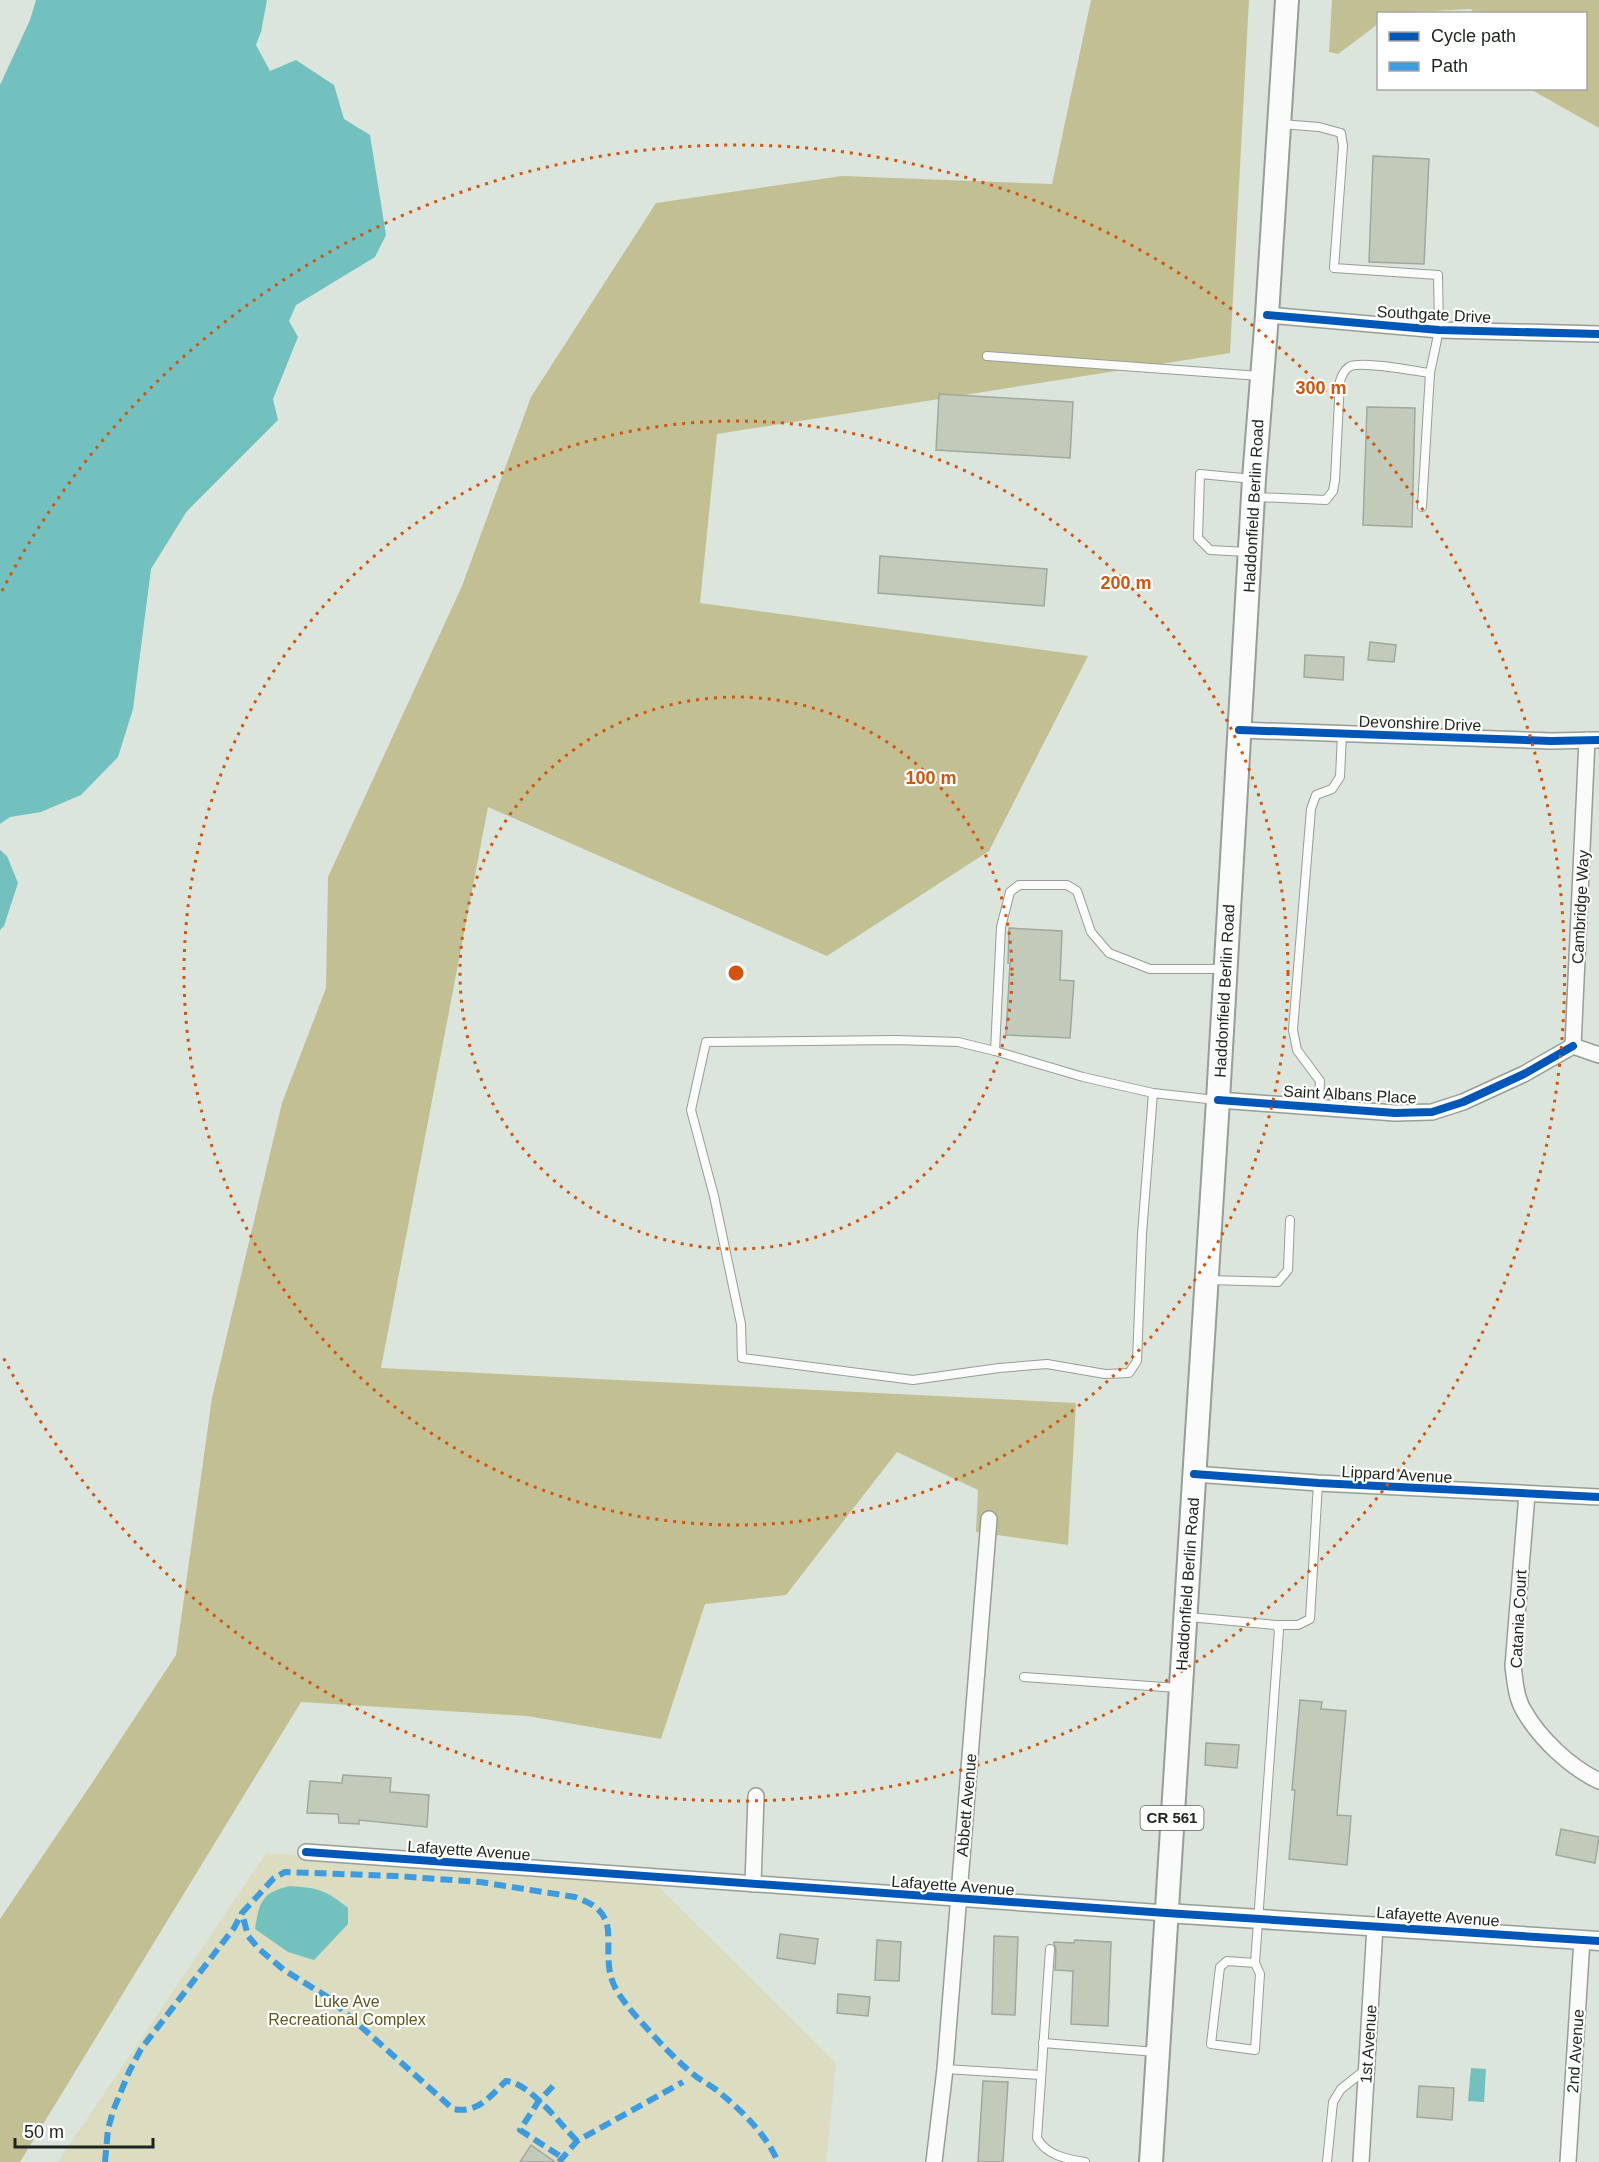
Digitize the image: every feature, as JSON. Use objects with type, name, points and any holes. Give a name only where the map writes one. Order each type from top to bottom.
[{"type":"main road","name":"Haddonfield Berlin Road","points":[[1151,2162],[1254,488],[1287,0]]},
{"type":"street","name":"Southgate Drive","points":[[1267,315],[1439,330],[1599,334]]},
{"type":"street","name":"Devonshire Drive","points":[[1239,730],[1551,741],[1593,740]]},
{"type":"street","name":"Cambridge Way","points":[[1573,1046],[1593,740]]},
{"type":"street","name":"Saint Albans Place","points":[[1218,1100],[1395,1113],[1432,1112],[1463,1102],[1524,1074],[1573,1046]]},
{"type":"street","points":[[1573,1046],[1599,1055]]},
{"type":"street","name":"Lippard Avenue","points":[[1194,1474],[1318,1483],[1599,1497]]},
{"type":"street","name":"Catania Court","points":[[1527,1494],[1514,1666],[1516,1689],[1523,1710],[1539,1732],[1564,1757],[1599,1781]]},
{"type":"street","name":"Abbett Avenue","points":[[934,2162],[945,2069],[989,1519]]},
{"type":"street","points":[[753,1884],[756,1796]]},
{"type":"street","name":"Lafayette Avenue","points":[[306,1852],[959,1899],[1590,1940]]},
{"type":"street","name":"1st Avenue","points":[[1361,2162],[1376,1926]]},
{"type":"street","name":"2nd Avenue","points":[[1568,2162],[1590,1940]]},
{"type":"lane","points":[[1280,124],[1319,127],[1341,133],[1343,146],[1334,268],[1438,275],[1439,330],[1430,373],[1422,507]]},
{"type":"lane","points":[[987,356],[1262,376]]},
{"type":"lane","points":[[1250,552],[1210,550],[1198,538],[1200,474],[1254,488],[1326,500],[1333,491],[1335,480],[1340,381],[1343,373],[1351,366],[1363,364],[1430,373]]},
{"type":"lane","points":[[1319,1107],[1320,1081],[1297,1050],[1293,1030],[1311,809],[1316,795],[1332,789],[1340,777],[1342,734]]},
{"type":"lane","points":[[995,1051],[1001,927],[1010,892],[1019,885],[1068,885],[1077,891],[1091,932],[1109,953],[1150,969],[1226,969]]},
{"type":"lane","points":[[1153,1093],[1142,1234],[1137,1360],[1129,1373],[1105,1374],[1047,1364],[913,1380],[742,1358],[741,1324],[714,1196],[691,1110],[706,1042],[896,1040],[958,1042],[1083,1077],[1153,1093],[1218,1100]]},
{"type":"lane","points":[[1206,1280],[1278,1282],[1288,1270],[1290,1220]]},
{"type":"lane","points":[[1185,1616],[1276,1625],[1298,1624],[1310,1619],[1318,1483]]},
{"type":"lane","points":[[1255,1963],[1227,1961],[1220,1967],[1211,2044],[1255,2050],[1260,1974],[1255,1963],[1279,1630],[1276,1625]]},
{"type":"lane","points":[[1024,1677],[1180,1688]]},
{"type":"lane","points":[[1050,1948],[1037,2138],[1042,2146],[1051,2153],[1085,2162]]},
{"type":"lane","points":[[1043,2043],[1158,2052]]},
{"type":"lane","points":[[945,2069],[1041,2075]]},
{"type":"lane","points":[[1327,2162],[1333,2102],[1341,2089],[1366,2069]]},
{"type":"green space","name":"Luke Ave Recreational Complex","points":[[266,1853],[653,1881],[836,2063],[826,2162],[58,2162]]},
{"type":"shaded area","points":[[1091,0],[1249,0],[1230,353],[717,434],[700,603],[1088,656],[989,851],[827,956],[488,807],[381,1368],[1076,1403],[1068,1545],[976,1532],[978,1490],[897,1452],[786,1595],[705,1604],[661,1739],[527,1716],[301,1702],[20,2162],[0,2162],[0,1919],[176,1655],[212,1398],[282,1103],[326,988],[328,877],[462,586],[531,397],[656,203],[842,176],[1052,184]]},
{"type":"shaded area","points":[[1332,0],[1599,0],[1599,128],[1532,90],[1587,90],[1587,12],[1473,12],[1471,9],[1377,12],[1377,25],[1338,54],[1329,52]]},
{"type":"water","points":[[36,0],[267,0],[256,45],[270,71],[296,60],[334,85],[344,119],[370,135],[386,235],[375,257],[296,305],[289,321],[298,337],[273,399],[278,420],[187,511],[151,569],[133,709],[118,757],[81,795],[41,812],[10,817],[0,824],[0,85],[30,20]]},
{"type":"water","points":[[0,850],[7,856],[18,883],[4,926],[0,930]]},
{"type":"water","points":[[290,1886],[321,1891],[334,1897],[348,1908],[348,1924],[314,1960],[288,1952],[255,1929],[260,1905],[268,1895],[273,1891]]},
{"type":"water","points":[[1471,2068],[1486,2069],[1484,2102],[1468,2101]]},
{"type":"building","points":[[1373,156],[1429,159],[1424,264],[1369,262]]},
{"type":"building","points":[[939,394],[1073,402],[1070,458],[936,450]]},
{"type":"building","points":[[1367,407],[1415,408],[1412,527],[1363,525]]},
{"type":"building","points":[[880,556],[1047,569],[1044,606],[878,593]]},
{"type":"building","points":[[1370,642],[1396,645],[1394,662],[1368,660]]},
{"type":"building","points":[[1305,655],[1344,657],[1343,680],[1304,677]]},
{"type":"building","points":[[1009,928],[1062,931],[1060,980],[1074,981],[1070,1038],[1006,1035],[1010,963],[1008,963]]},
{"type":"building","points":[[1300,1700],[1322,1702],[1321,1709],[1346,1711],[1337,1815],[1351,1816],[1347,1865],[1289,1859]]},
{"type":"building","points":[[1206,1743],[1239,1745],[1237,1768],[1205,1765]]},
{"type":"building","points":[[343,1775],[391,1778],[390,1792],[429,1795],[427,1827],[359,1820],[359,1824],[339,1823],[338,1814],[307,1813],[310,1781],[342,1783]]},
{"type":"building","points":[[1561,1829],[1599,1837],[1595,1863],[1556,1855]]},
{"type":"building","points":[[780,1934],[818,1939],[815,1964],[777,1958]]},
{"type":"building","points":[[994,1936],[1018,1937],[1015,2015],[992,2014]]},
{"type":"building","points":[[877,1940],[901,1942],[899,1981],[875,1980]]},
{"type":"building","points":[[1075,1940],[1111,1942],[1108,2026],[1071,2024],[1073,1971],[1055,1970],[1054,1942],[1074,1943]]},
{"type":"building","points":[[838,1994],[870,1997],[868,2016],[837,2013]]},
{"type":"building","points":[[983,2081],[1008,2082],[1003,2162],[978,2162]]},
{"type":"building","points":[[1419,2086],[1454,2088],[1452,2120],[1417,2117]]},
{"type":"building","points":[[531,2145],[555,2162],[520,2162]]},
{"type":"marked path","points":[[577,2141],[535,2096],[515,2083],[506,2081],[489,2098],[470,2109],[453,2109],[329,1998],[284,1970],[259,1949],[248,1936],[242,1913],[274,1878],[285,1872],[480,1882],[575,1897],[591,1904],[601,1912],[606,1921],[609,1967],[612,1980],[624,2002],[676,2058],[745,2115],[767,2142],[778,2162]]},
{"type":"marked path","points":[[105,2162],[108,2129],[113,2111],[141,2049],[234,1928],[242,1913]]},
{"type":"marked path","points":[[559,2162],[577,2141],[683,2082]]},
{"type":"marked path","points":[[553,2086],[538,2102],[520,2130],[563,2158]]},
{"type":"cycle path","points":[[1267,315],[1439,330],[1599,334]]},
{"type":"cycle path","points":[[1239,730],[1551,741],[1599,740]]},
{"type":"cycle path","points":[[1218,1100],[1395,1113],[1432,1112],[1463,1102],[1524,1074],[1573,1046]]},
{"type":"cycle path","points":[[1194,1474],[1318,1483],[1599,1497]]},
{"type":"cycle path","points":[[306,1852],[1166,1913],[1599,1941]]}]
